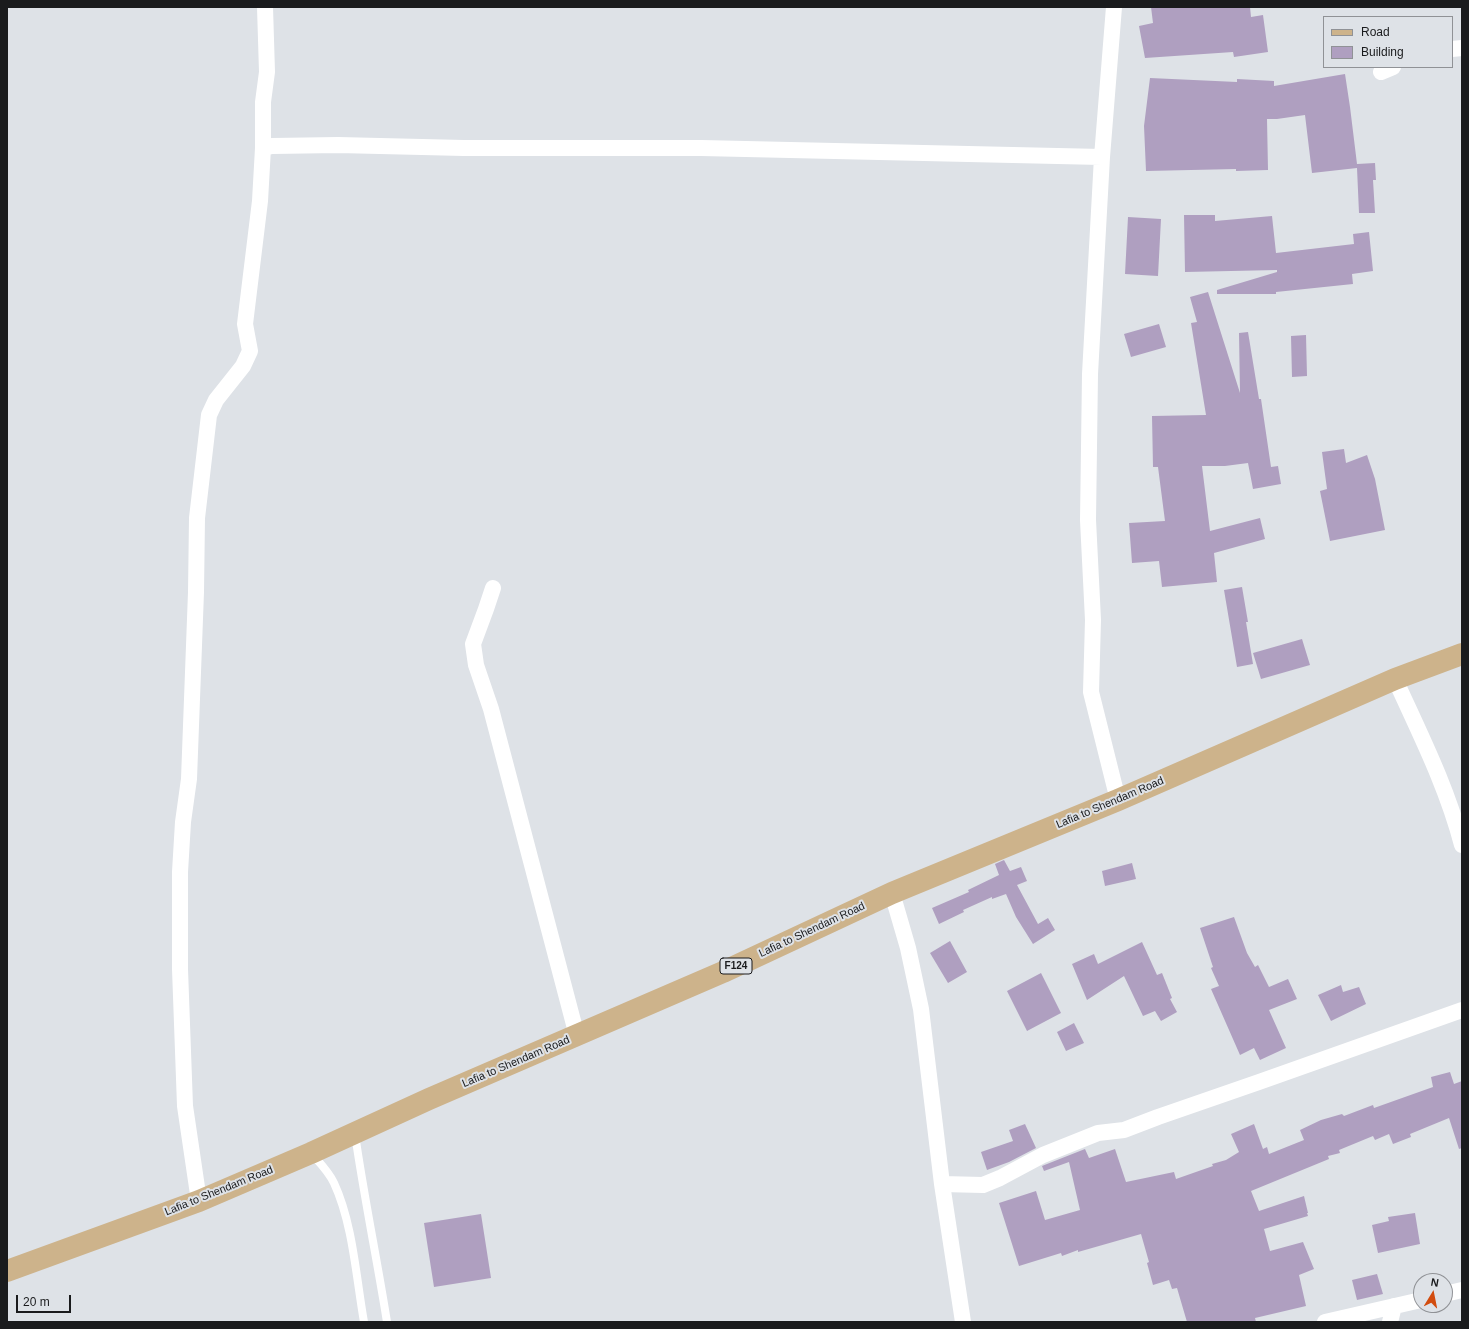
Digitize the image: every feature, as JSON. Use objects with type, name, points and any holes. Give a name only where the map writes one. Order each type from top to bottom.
[{"type":"main road","name":"Lafia to Shendam Road","points":[[7,1271],[199,1201],[311,1153],[429,1099],[723,972],[892,893],[1118,800],[1394,679],[1462,654]]},
{"type":"street","points":[[199,1201],[185,1106],[180,969],[180,872],[183,822],[189,779],[196,599],[197,518],[208,415],[216,400],[243,366],[250,351],[245,324],[260,201],[263,148],[263,102],[266,72],[265,7]]},
{"type":"street","points":[[1114,7],[1102,157],[1090,382],[1088,520],[1093,620],[1091,692],[1118,800]]},
{"type":"street","points":[[263,148],[272,146],[338,145],[464,148],[701,148],[1102,157]]},
{"type":"street","points":[[493,588],[473,644],[476,665],[491,709],[512,786],[533,872],[577,1036]]},
{"type":"street","points":[[1394,679],[1442,781],[1455,817],[1462,845]]},
{"type":"street","points":[[892,893],[908,948],[921,1009],[942,1184],[963,1322]]},
{"type":"street","points":[[942,1184],[983,1185],[1000,1178],[1043,1155],[1098,1133],[1124,1130],[1158,1116],[1462,1010]]},
{"type":"street","points":[[1325,1322],[1366,1318],[1394,1306],[1413,1302]]},
{"type":"street","points":[[1390,1322],[1394,1306]]},
{"type":"lane","points":[[355,1133],[387,1322]]},
{"type":"lane","points":[[311,1153],[334,1182],[346,1215],[364,1322]]},
{"type":"building","points":[[1151,7],[1250,7],[1251,17],[1263,15],[1268,52],[1234,57],[1233,52],[1145,58],[1139,26],[1153,23]]},
{"type":"building","points":[[1345,74],[1357,164],[1375,163],[1376,180],[1373,180],[1375,213],[1359,213],[1357,168],[1312,173],[1305,115],[1267,119],[1268,170],[1236,171],[1236,169],[1146,171],[1144,126],[1150,78],[1237,82],[1237,79],[1274,81],[1274,86]]},
{"type":"building","points":[[1184,215],[1215,215],[1215,221],[1272,216],[1276,253],[1354,244],[1353,234],[1369,232],[1373,271],[1352,274],[1353,284],[1276,292],[1276,294],[1217,294],[1217,290],[1277,272],[1277,270],[1185,272]]},
{"type":"building","points":[[1128,217],[1161,219],[1158,276],[1125,274]]},
{"type":"building","points":[[1208,292],[1240,393],[1239,333],[1248,332],[1259,399],[1261,399],[1271,467],[1278,466],[1281,484],[1253,489],[1248,463],[1225,466],[1202,466],[1210,531],[1260,518],[1265,539],[1214,553],[1217,582],[1162,587],[1159,561],[1132,563],[1129,523],[1165,521],[1158,467],[1153,467],[1152,416],[1206,415],[1191,323],[1197,322],[1190,297]]},
{"type":"building","points":[[1159,324],[1166,347],[1131,357],[1124,334]]},
{"type":"building","points":[[1306,335],[1307,376],[1292,377],[1291,336]]},
{"type":"building","points":[[1344,449],[1346,463],[1367,455],[1375,479],[1385,530],[1330,541],[1320,491],[1327,489],[1322,452]]},
{"type":"building","points":[[1242,587],[1253,664],[1237,667],[1224,590]]},
{"type":"building","points":[[1302,639],[1310,665],[1261,679],[1253,653]]},
{"type":"building","points":[[1004,860],[1010,871],[1021,867],[1027,881],[1017,885],[1038,924],[1048,918],[1055,930],[1033,944],[1016,917],[1006,894],[992,899],[992,897],[963,910],[964,912],[939,924],[932,908],[969,892],[968,890],[999,875],[995,864]]},
{"type":"building","points":[[1132,863],[1136,879],[1105,886],[1102,871]]},
{"type":"building","points":[[1234,917],[1247,953],[1255,967],[1258,965],[1269,987],[1288,979],[1297,999],[1269,1010],[1286,1048],[1260,1060],[1254,1048],[1240,1055],[1211,989],[1219,986],[1211,968],[1213,967],[1200,928]]},
{"type":"building","points":[[950,941],[967,972],[948,983],[930,953]]},
{"type":"building","points":[[1142,942],[1157,975],[1162,973],[1172,998],[1170,999],[1177,1012],[1161,1021],[1155,1011],[1143,1016],[1124,976],[1087,1000],[1072,964],[1094,954],[1098,964]]},
{"type":"building","points":[[1041,973],[1061,1013],[1027,1031],[1007,991]]},
{"type":"building","points":[[1341,985],[1343,992],[1359,987],[1366,1004],[1331,1021],[1318,995]]},
{"type":"building","points":[[1074,1023],[1084,1043],[1066,1051],[1057,1032]]},
{"type":"building","points":[[1450,1072],[1454,1084],[1462,1081],[1462,1148],[1459,1149],[1449,1118],[1410,1134],[1411,1137],[1393,1144],[1389,1134],[1375,1140],[1373,1136],[1339,1150],[1340,1153],[1328,1156],[1329,1159],[1251,1191],[1259,1211],[1304,1196],[1308,1216],[1264,1229],[1270,1251],[1303,1242],[1314,1269],[1299,1275],[1306,1306],[1255,1318],[1256,1322],[1187,1322],[1177,1288],[1172,1289],[1169,1280],[1153,1285],[1147,1263],[1149,1262],[1141,1234],[1078,1252],[1078,1250],[1062,1256],[1061,1253],[1019,1266],[999,1203],[1036,1191],[1045,1220],[1080,1210],[1069,1162],[1044,1171],[1042,1166],[1085,1149],[1089,1158],[1115,1149],[1126,1182],[1174,1172],[1176,1179],[1213,1166],[1212,1164],[1226,1160],[1239,1152],[1231,1134],[1254,1124],[1263,1149],[1267,1147],[1269,1154],[1304,1140],[1300,1130],[1321,1120],[1342,1114],[1344,1116],[1373,1105],[1374,1108],[1433,1087],[1431,1077]]},
{"type":"building","points":[[1025,1124],[1036,1148],[1009,1162],[987,1170],[981,1152],[1013,1141],[1009,1130]]},
{"type":"building","points":[[1415,1213],[1420,1244],[1378,1253],[1372,1225],[1389,1221],[1388,1217]]},
{"type":"building","points":[[481,1214],[491,1278],[434,1287],[424,1223]]},
{"type":"building","points":[[1377,1274],[1383,1294],[1357,1300],[1352,1280]]}]
